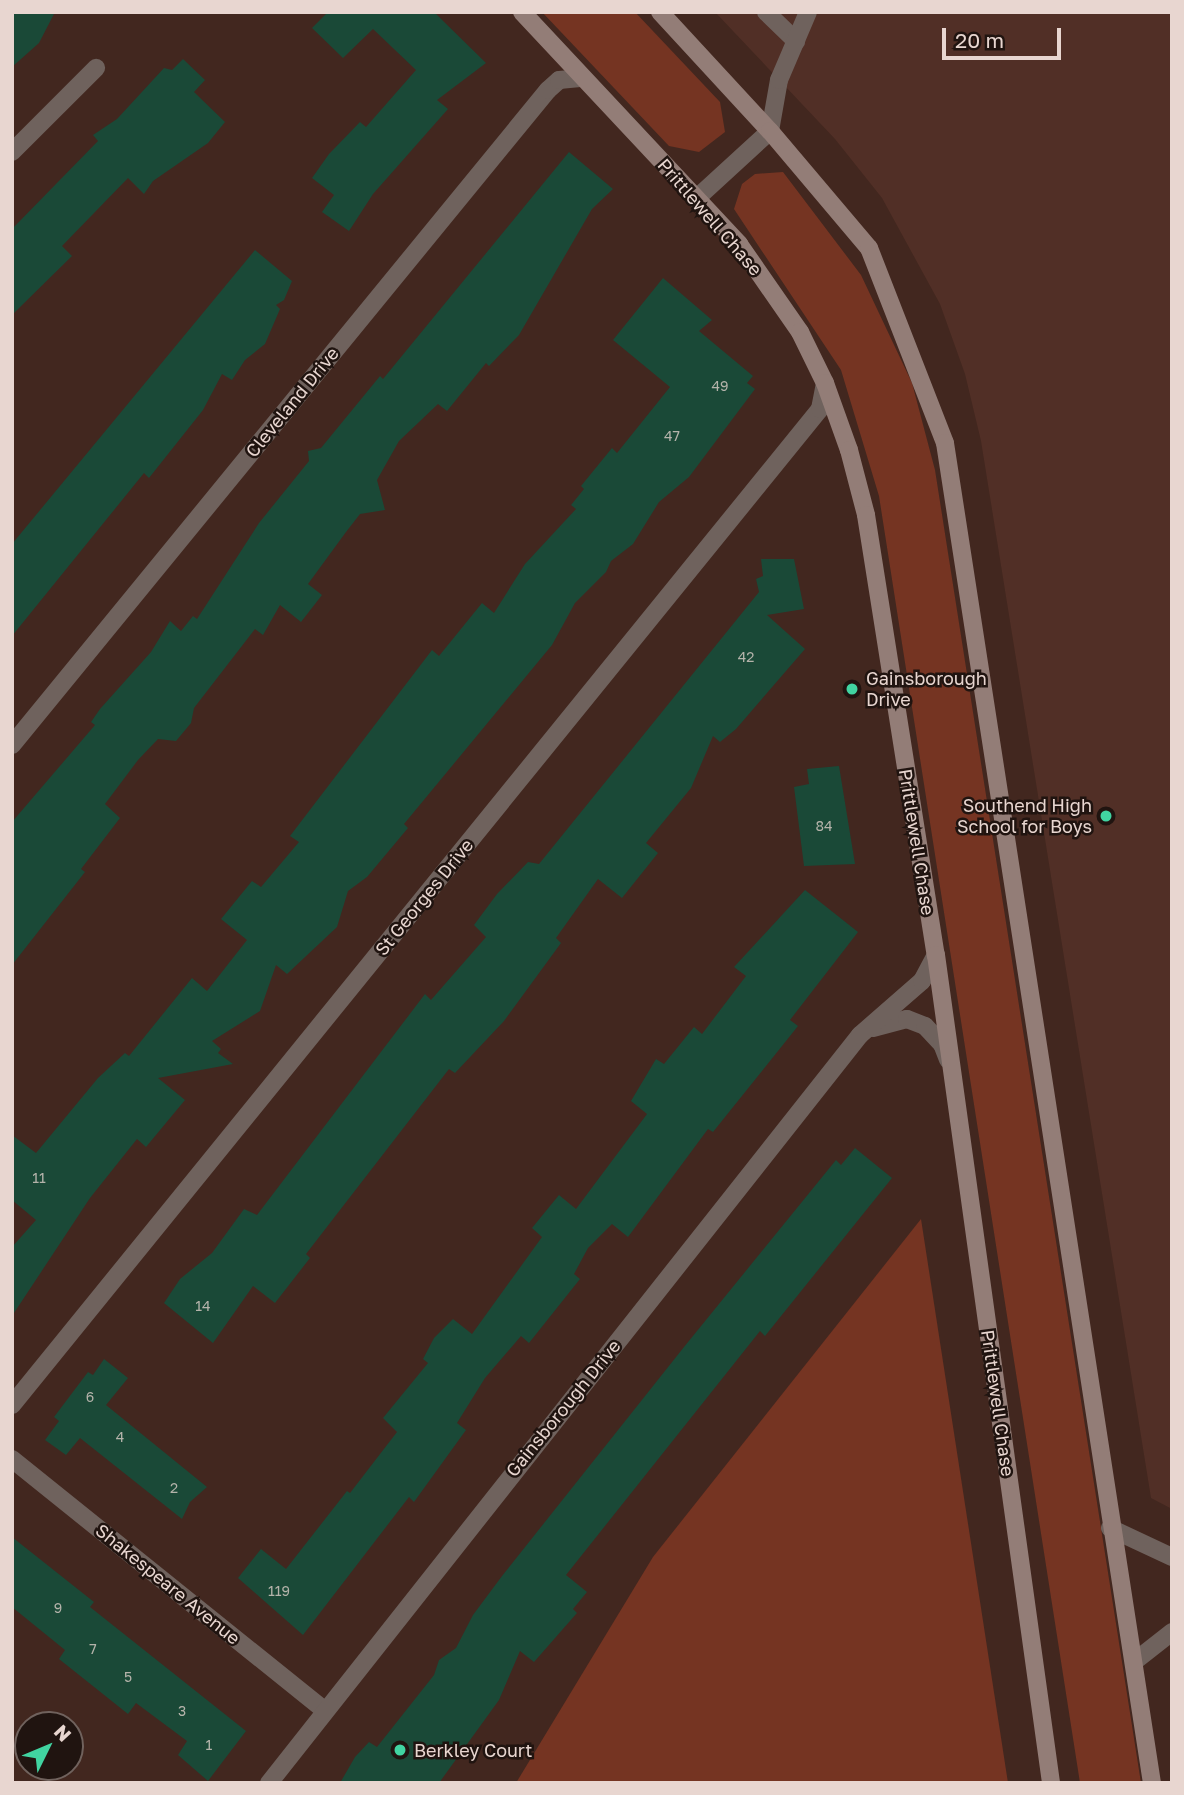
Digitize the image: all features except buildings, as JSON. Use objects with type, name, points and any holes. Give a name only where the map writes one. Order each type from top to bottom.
[{"type":"street","name":"Prittlewell Chase","points":[[522,12],[698,197],[770,288],[825,383],[866,514],[936,955],[1051,1783]]},
{"type":"street","points":[[660,12],[770,131],[869,248],[945,443],[1110,1528],[1135,1661],[1152,1783]]},
{"type":"street","points":[[766,12],[796,41]]},
{"type":"street","points":[[698,197],[770,131],[779,80],[808,12]]},
{"type":"street","points":[[12,152],[96,68]]},
{"type":"street","name":"Cleveland Drive","points":[[12,745],[548,90],[559,80],[583,78]]},
{"type":"street","name":"St Georges Drive","points":[[12,1405],[820,409],[825,383]]},
{"type":"street","name":"Gainsborough Drive","points":[[268,1783],[323,1709],[860,1035],[922,981],[936,955]]},
{"type":"street","name":"Gainsborough Drive","points":[[860,1035],[889,1020],[916,1022],[942,1044],[951,1070]]},
{"type":"street","name":"Shakespeare Avenue","points":[[12,1459],[323,1709]]},
{"type":"street","points":[[1110,1528],[1172,1558]]},
{"type":"street","points":[[1135,1661],[1172,1632]]},
{"type":"shaded area","points":[[542,12],[635,12],[720,102],[725,132],[699,152],[669,146]]},
{"type":"shaded area","name":"Southend High School for Boys","points":[[715,12],[1172,12],[1172,1509],[1151,1498],[981,441],[965,374],[940,304],[882,198],[835,139]]},
{"type":"shaded area","points":[[783,172],[861,275],[912,383],[935,470],[1141,1783],[1080,1783],[879,496],[841,370],[734,209],[742,184],[755,174]]},
{"type":"shaded area","points":[[921,1219],[1008,1783],[516,1783],[653,1557]]},
{"type":"place","name":"Gainsborough Drive","points":[[852,689]]},
{"type":"place","name":"Southend High School for Boys","points":[[1106,816]]},
{"type":"place","name":"Berkley Court","points":[[400,1750]]}]
